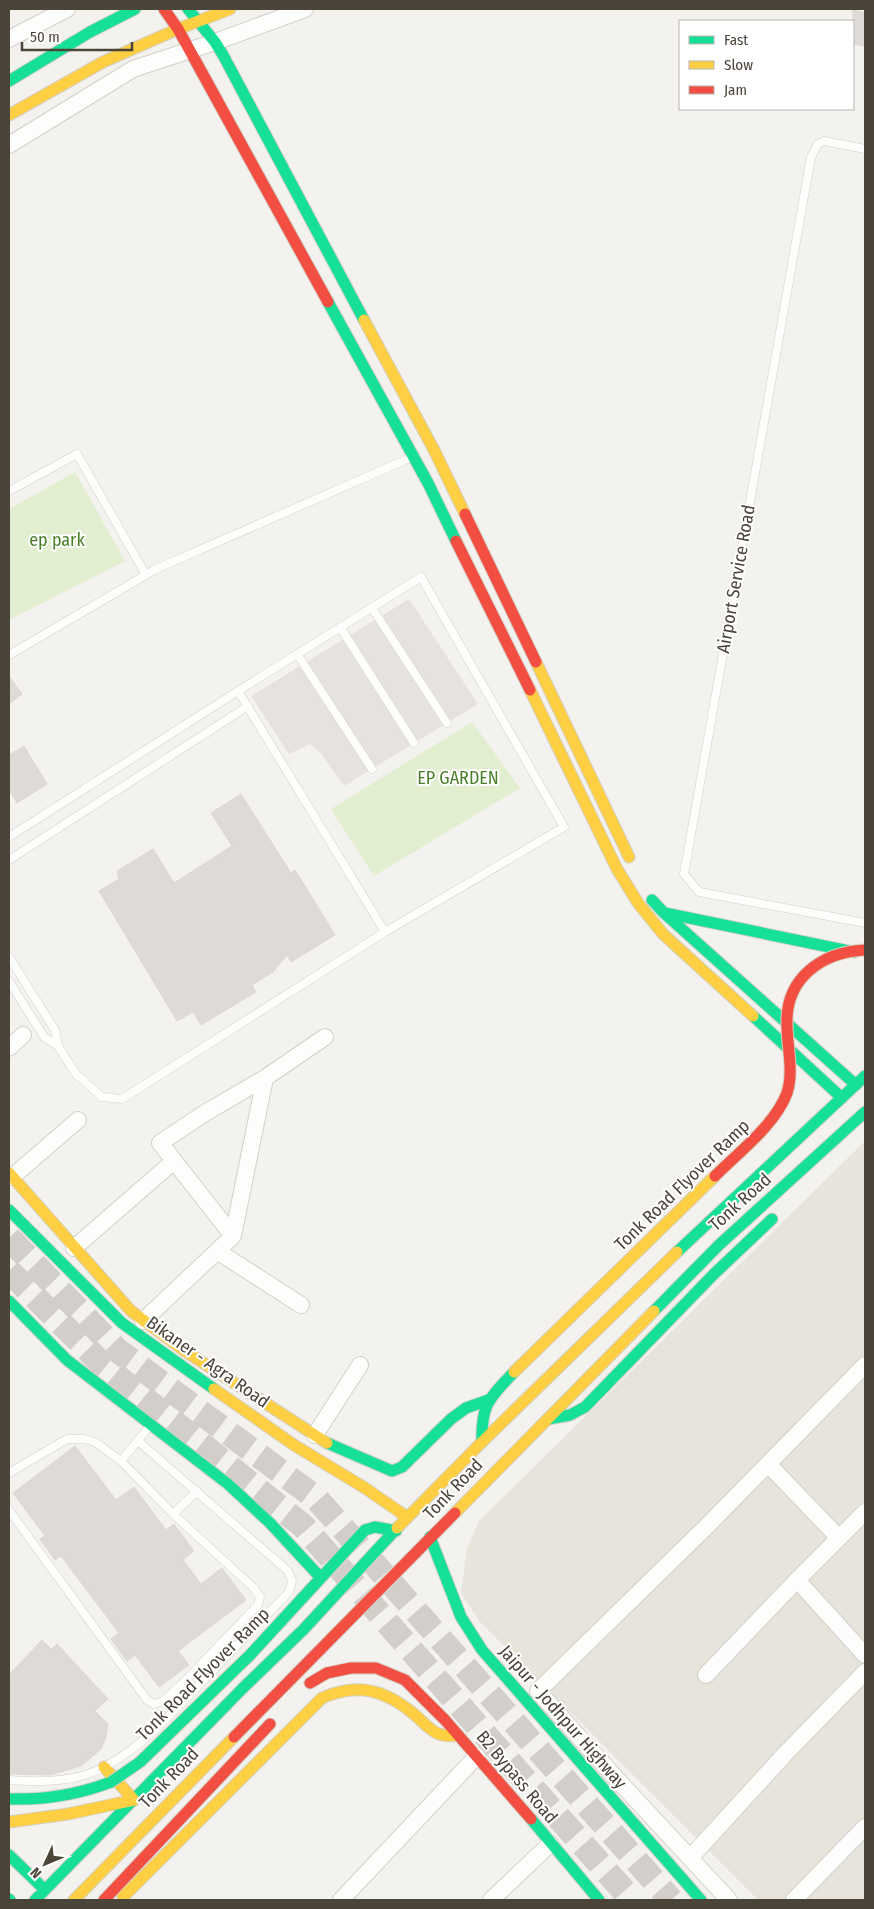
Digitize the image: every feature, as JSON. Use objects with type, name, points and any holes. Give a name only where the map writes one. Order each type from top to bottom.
[{"type":"main road","points":[[9,81],[90,32],[136,9]]},
{"type":"main road","points":[[164,9],[178,29],[414,456],[617,869],[633,897],[663,934],[842,1098]]},
{"type":"main road","points":[[188,9],[215,42],[434,450],[633,866]]},
{"type":"main road","points":[[9,115],[103,62],[178,29],[230,9]]},
{"type":"main road","points":[[646,892],[664,913],[856,1085]]},
{"type":"main road","points":[[664,913],[865,954]]},
{"type":"main road","name":"Tonk Road Flyover Ramp","points":[[482,1442],[482,1418],[491,1399],[514,1372],[767,1126],[777,1113],[789,1086],[787,1014],[790,999],[796,986],[819,962],[849,950],[865,950]]},
{"type":"main road","name":"Tonk Road","points":[[35,1900],[65,1872],[242,1689],[304,1629],[408,1517],[482,1442],[704,1225],[754,1181],[865,1076]]},
{"type":"main road","name":"Tonk Road","points":[[74,1900],[719,1245],[865,1112]]},
{"type":"main road","points":[[11,1175],[131,1311],[185,1351],[326,1442],[392,1471],[402,1467],[451,1419],[466,1408],[491,1399]]},
{"type":"main road","name":"Bikaner - Agra Road","points":[[9,1210],[122,1323],[294,1445],[365,1488],[408,1517]]},
{"type":"main road","points":[[547,1419],[570,1415],[585,1407],[714,1274],[778,1213]]},
{"type":"main road","points":[[9,1301],[67,1360],[228,1484],[270,1522],[321,1578]]},
{"type":"main road","name":"Tonk Road Flyover Ramp","points":[[9,1799],[30,1800],[66,1797],[89,1792],[111,1782],[140,1762],[250,1655],[365,1530],[375,1527],[396,1531]]},
{"type":"main road","name":"Jaipur - Jodhpur Highway","points":[[430,1537],[461,1617],[482,1650],[701,1900]]},
{"type":"main road","points":[[411,1576],[412,1556]]},
{"type":"main road","name":"B2 Bypass Road","points":[[331,1662],[307,1686],[327,1673],[351,1668],[376,1668],[405,1680],[477,1756],[599,1900]]},
{"type":"main road","points":[[126,1898],[322,1698],[332,1693],[369,1689],[381,1693],[406,1708],[436,1733],[444,1736],[458,1735]]},
{"type":"main road","points":[[104,1900],[277,1717]]},
{"type":"main road","points":[[104,1767],[134,1800]]},
{"type":"main road","points":[[9,1822],[68,1814],[134,1800]]},
{"type":"main road","points":[[9,1855],[44,1890]]},
{"type":"street","points":[[9,39],[67,9]]},
{"type":"street","points":[[9,145],[132,69],[215,42],[305,9]]},
{"type":"street","points":[[9,1048],[23,1035]]},
{"type":"street","points":[[233,1236],[160,1143],[205,1113],[265,1078],[324,1037]]},
{"type":"street","points":[[143,1320],[233,1236],[265,1078]]},
{"type":"street","points":[[11,1175],[78,1120]]},
{"type":"street","points":[[74,1248],[174,1161]]},
{"type":"street","points":[[218,1250],[301,1305]]},
{"type":"street","points":[[729,1900],[538,1691],[707,1526],[865,1364]]},
{"type":"street","points":[[315,1435],[360,1365]]},
{"type":"street","points":[[768,1464],[840,1538]]},
{"type":"street","points":[[706,1675],[865,1512]]},
{"type":"street","points":[[797,1580],[865,1655]]},
{"type":"street","points":[[690,1858],[784,1755],[865,1672]]},
{"type":"street","points":[[341,1900],[477,1756]]},
{"type":"street","points":[[794,1900],[865,1827]]},
{"type":"street","points":[[491,1900],[550,1844]]},
{"type":"lane","name":"Airport Service Road","points":[[865,148],[824,141],[818,144],[811,157],[684,874],[699,892],[865,923]]},
{"type":"lane","points":[[9,491],[77,454],[146,575]]},
{"type":"lane","points":[[9,656],[146,575],[414,456]]},
{"type":"lane","points":[[9,837],[421,577],[564,827],[385,932],[122,1099],[102,1097],[76,1074],[58,1046],[55,1030],[9,957]]},
{"type":"lane","points":[[372,608],[448,723]]},
{"type":"lane","points":[[340,627],[414,743]]},
{"type":"lane","points":[[297,654],[372,769]]},
{"type":"lane","points":[[238,691],[385,932]]},
{"type":"lane","points":[[9,860],[248,706]]},
{"type":"lane","points":[[9,981],[44,1038],[58,1046]]},
{"type":"lane","points":[[120,1461],[150,1425]]},
{"type":"lane","points":[[9,1473],[67,1439],[84,1439],[95,1442],[120,1461],[173,1514],[254,1588],[260,1597],[258,1605],[181,1685],[163,1701],[154,1704],[147,1700],[9,1510]]},
{"type":"lane","points":[[9,1780],[30,1782],[86,1775],[122,1756],[159,1726],[289,1592],[292,1581],[288,1572],[138,1441]]},
{"type":"lane","points":[[173,1514],[197,1491]]},
{"type":"lane","points":[[208,1658],[217,1666]]},
{"type":"lane","points":[[181,1685],[190,1695]]},
{"type":"shaded area","points":[[409,599],[478,704],[344,786],[321,753],[310,744],[289,754],[251,696]]},
{"type":"shaded area","points":[[865,1141],[865,1900],[758,1900],[480,1622],[461,1593],[467,1548],[479,1521]]},
{"type":"green space","name":"ep park","points":[[75,472],[125,561],[9,620],[9,509]]},
{"type":"green space","name":"EP GARDEN","points":[[472,722],[520,788],[374,876],[331,809]]},
{"type":"building","points":[[853,10],[865,13],[865,46],[854,44]]},
{"type":"building","points":[[9,676],[22,694],[9,704]]},
{"type":"building","points":[[24,746],[47,784],[17,803],[9,789],[9,755]]},
{"type":"building","points":[[241,794],[291,873],[295,870],[335,935],[291,962],[287,955],[273,972],[252,985],[256,992],[201,1025],[193,1012],[177,1021],[99,891],[119,879],[117,871],[153,849],[174,883],[232,846],[211,813]]},
{"type":"building","points":[[75,1446],[116,1500],[134,1487],[166,1530],[174,1524],[194,1551],[183,1560],[201,1584],[222,1568],[246,1600],[178,1651],[189,1665],[159,1687],[135,1655],[127,1661],[111,1639],[119,1633],[61,1556],[55,1560],[40,1539],[45,1536],[13,1493]]},
{"type":"building","points":[[42,1640],[51,1649],[57,1644],[108,1699],[95,1711],[108,1724],[106,1737],[101,1749],[81,1766],[50,1775],[9,1774],[9,1675]]},
{"type":"tunnel","points":[[9,1238],[117,1350],[316,1498],[671,1900]]},
{"type":"tunnel","points":[[9,1271],[104,1366],[303,1526],[632,1900]]},
{"type":"traffic: fast","points":[[9,81],[90,32],[135,9]]},
{"type":"traffic: fast","points":[[188,9],[215,42],[223,55],[364,320]]},
{"type":"traffic: fast","points":[[328,302],[428,483],[456,541]]},
{"type":"traffic: fast","points":[[652,900],[664,913],[856,1085]]},
{"type":"traffic: fast","points":[[665,913],[854,952]]},
{"type":"traffic: fast","points":[[753,1016],[842,1098]]},
{"type":"traffic: fast","points":[[677,1252],[865,1076]]},
{"type":"traffic: fast","points":[[654,1311],[719,1245],[865,1112]]},
{"type":"traffic: fast","points":[[9,1210],[122,1323],[214,1389]]},
{"type":"traffic: fast","points":[[548,1419],[570,1415],[585,1407],[714,1274],[772,1219]]},
{"type":"traffic: fast","points":[[9,1301],[67,1360],[228,1484],[270,1523],[321,1578]]},
{"type":"traffic: fast","points":[[482,1442],[483,1419],[488,1403],[514,1372]]},
{"type":"traffic: fast","points":[[327,1443],[392,1471],[402,1467],[451,1419],[466,1408],[491,1399]]},
{"type":"traffic: fast","points":[[250,1655],[365,1530],[375,1527],[396,1531]]},
{"type":"traffic: fast","points":[[35,1900],[242,1689],[304,1629],[397,1528]]},
{"type":"traffic: fast","points":[[430,1537],[461,1617],[482,1650],[701,1900]]},
{"type":"traffic: fast","points":[[111,1782],[140,1762],[250,1655]]},
{"type":"traffic: fast","points":[[9,1799],[61,1796],[111,1782]]},
{"type":"traffic: fast","points":[[531,1819],[599,1900]]},
{"type":"traffic: fast","points":[[9,1855],[45,1890]]},
{"type":"traffic: slow","points":[[9,115],[103,62],[178,29],[230,9]]},
{"type":"traffic: slow","points":[[364,320],[434,450],[465,514]]},
{"type":"traffic: slow","points":[[536,662],[629,857]]},
{"type":"traffic: slow","points":[[530,690],[617,869],[638,903],[663,934],[753,1016]]},
{"type":"traffic: slow","points":[[9,1173],[131,1311],[185,1351],[327,1443]]},
{"type":"traffic: slow","points":[[514,1372],[715,1176]]},
{"type":"traffic: slow","points":[[397,1528],[482,1442],[677,1252]]},
{"type":"traffic: slow","points":[[455,1513],[654,1311]]},
{"type":"traffic: slow","points":[[214,1389],[294,1445],[365,1488],[407,1517]]},
{"type":"traffic: slow","points":[[123,1897],[322,1698],[348,1690],[371,1691],[382,1694],[404,1706],[429,1728],[439,1734],[458,1735]]},
{"type":"traffic: slow","points":[[74,1900],[234,1737]]},
{"type":"traffic: slow","points":[[9,1822],[68,1814],[134,1800],[104,1767]]},
{"type":"traffic: jam","points":[[164,9],[178,29],[328,302]]},
{"type":"traffic: jam","points":[[465,514],[536,662]]},
{"type":"traffic: jam","points":[[456,541],[530,690]]},
{"type":"traffic: jam","points":[[715,1176],[765,1127],[774,1116],[787,1093],[790,1076],[787,1033],[788,1008],[792,994],[799,981],[821,962],[834,956],[865,950]]},
{"type":"traffic: jam","points":[[234,1737],[455,1513]]},
{"type":"traffic: jam","points":[[310,1683],[327,1673],[351,1668],[376,1668],[405,1680],[445,1720],[531,1819]]},
{"type":"traffic: jam","points":[[104,1900],[270,1724]]}]
